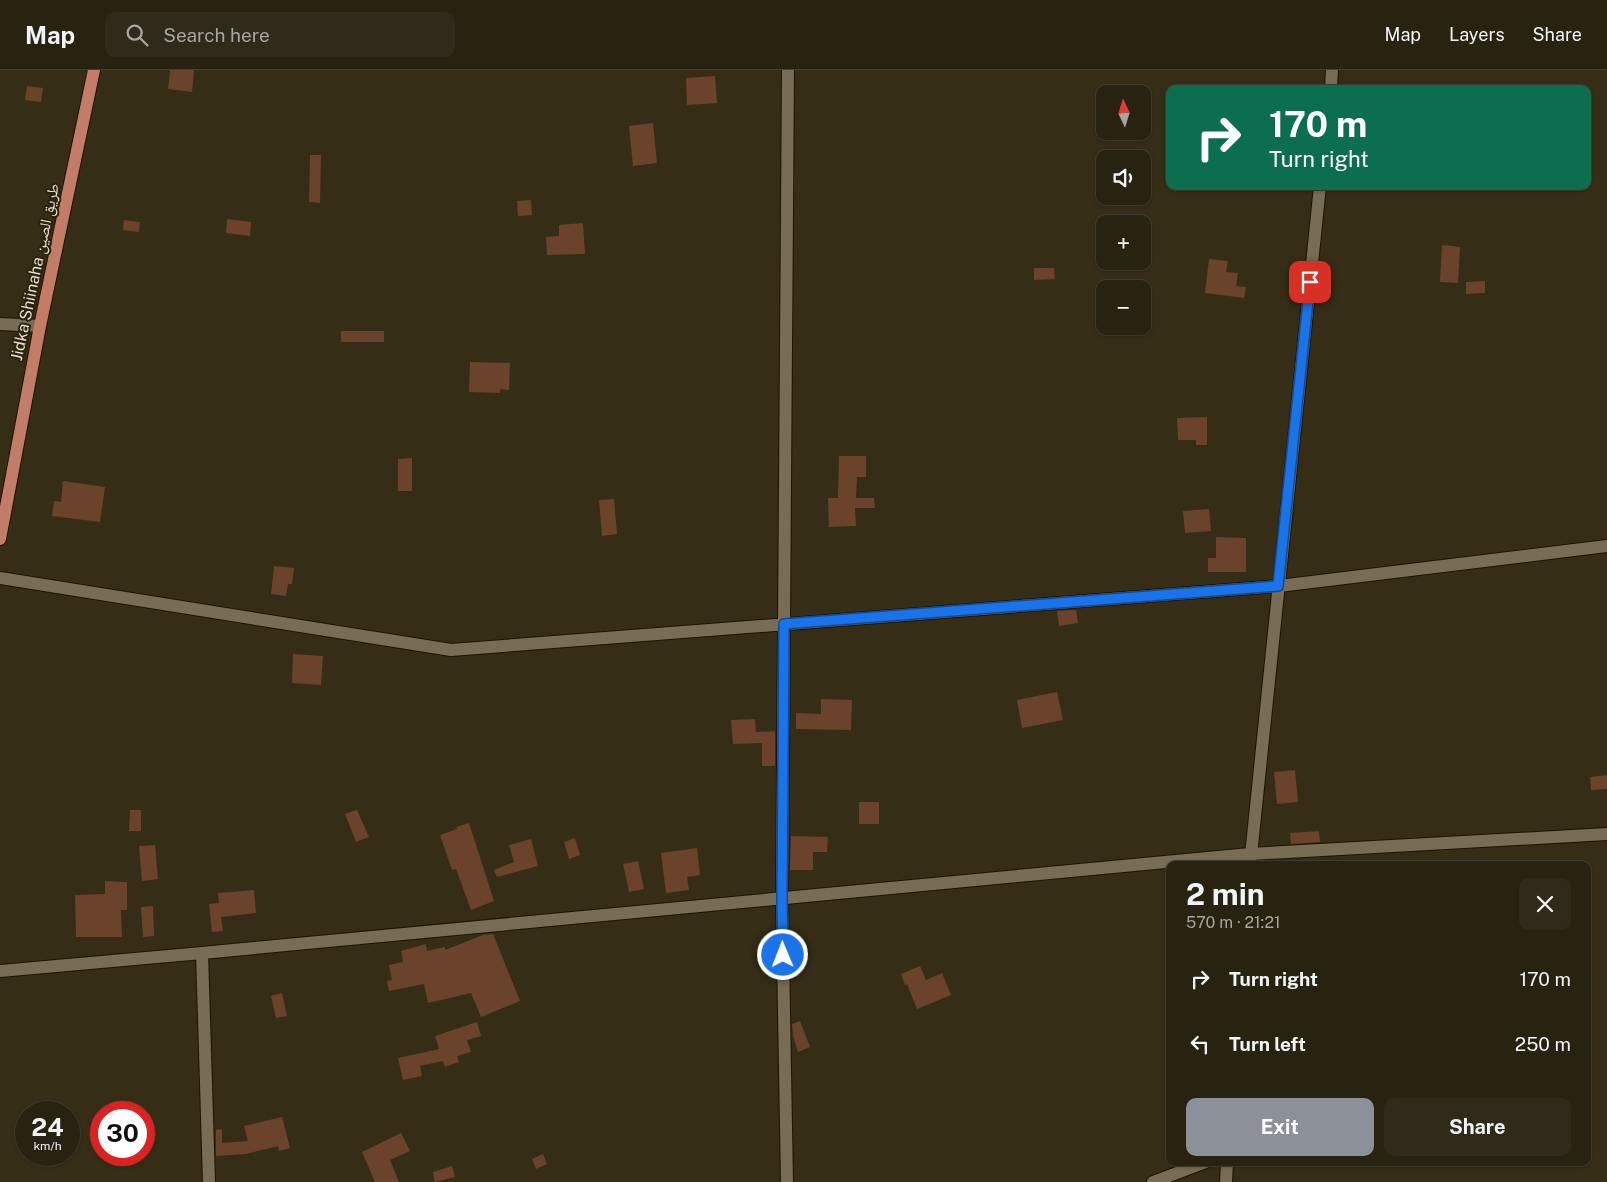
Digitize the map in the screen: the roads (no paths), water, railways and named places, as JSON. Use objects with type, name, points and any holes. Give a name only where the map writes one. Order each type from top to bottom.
[{"type":"main road","name":"Jidka Shiinaha طريق الصين","points":[[0,539],[40,326],[94,70]]},
{"type":"street","points":[[787,1182],[782,899],[788,70]]},
{"type":"street","points":[[1330,85],[1332,70]]},
{"type":"street","points":[[1320,190],[1250,860],[1607,834]]},
{"type":"street","points":[[0,324],[40,326]]},
{"type":"street","points":[[0,578],[451,650],[1278,586],[1607,546]]},
{"type":"street","points":[[0,971],[202,954],[782,899],[1166,867]]},
{"type":"street","points":[[202,954],[208,1182]]},
{"type":"street","points":[[1153,1182],[1195,1166]]},
{"type":"street","points":[[1226,1182],[1227,1166]]}]
